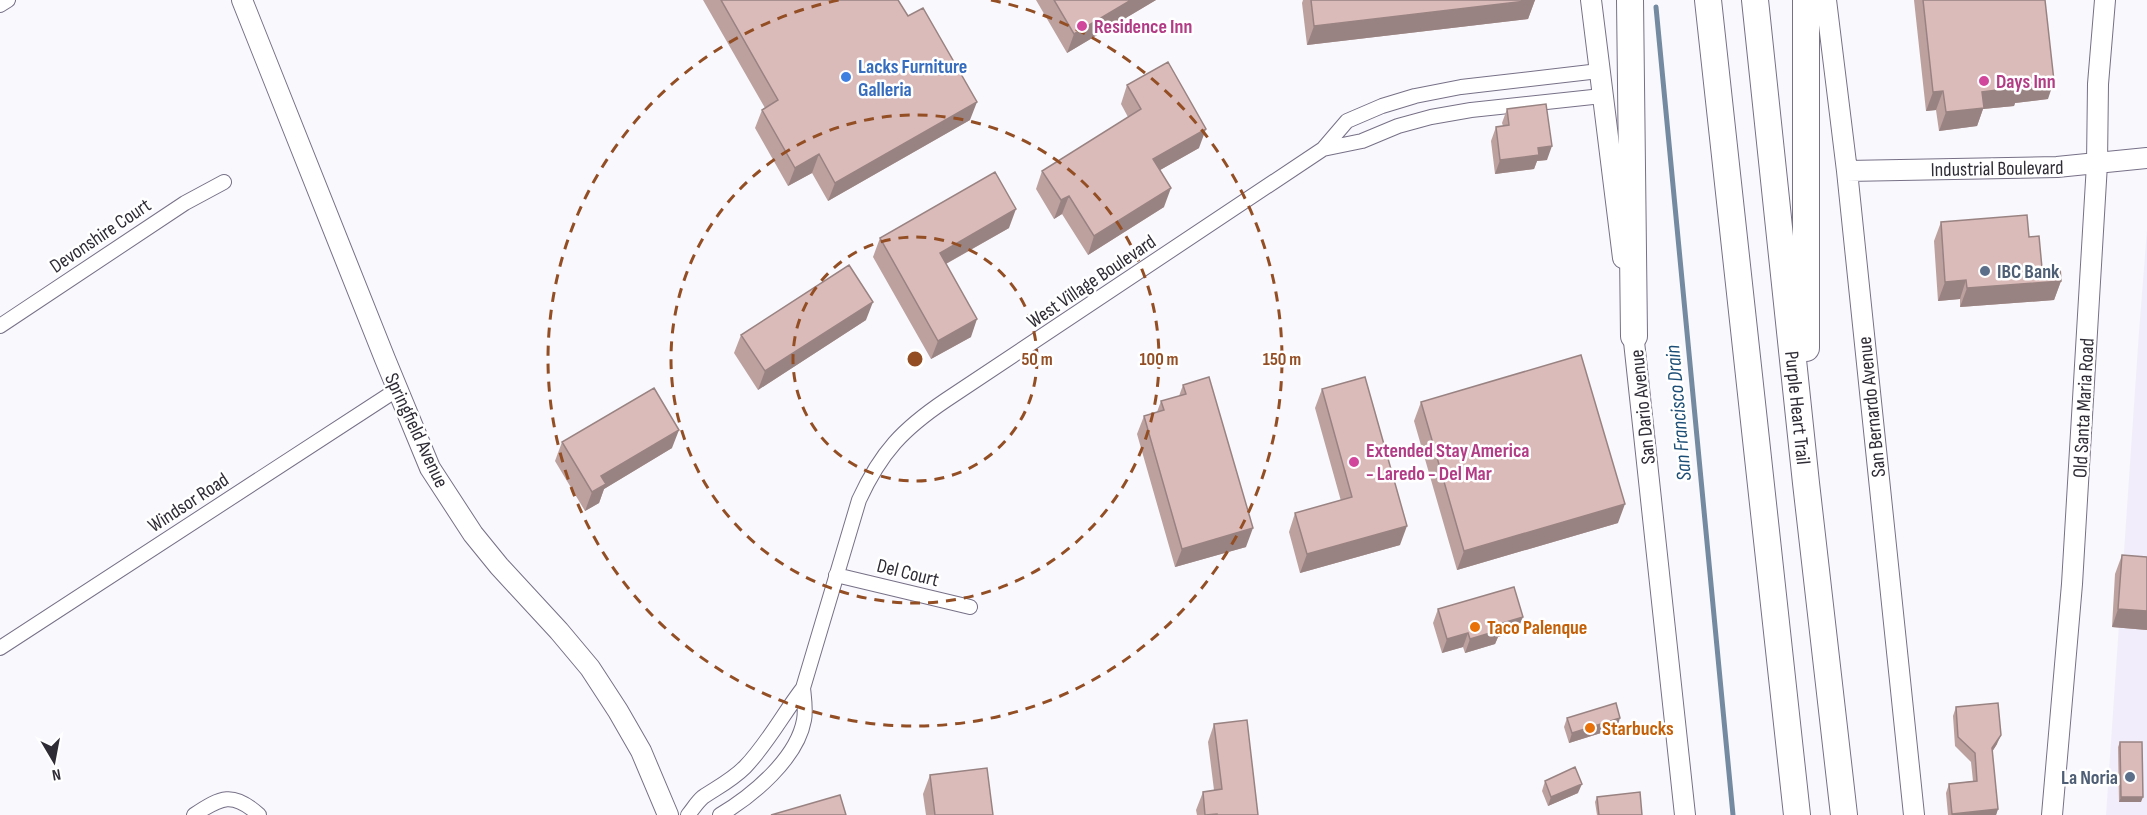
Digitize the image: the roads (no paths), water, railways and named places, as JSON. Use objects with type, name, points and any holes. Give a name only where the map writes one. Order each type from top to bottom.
[{"type":"highway","points":[[1630,0],[1634,336]]},
{"type":"highway","points":[[1708,0],[1797,815]]},
{"type":"highway","name":"Purple Heart Trail","points":[[1755,0],[1844,815]]},
{"type":"highway","points":[[1806,0],[1806,483]]},
{"type":"main road","name":"Springfield Avenue","points":[[242,0],[430,468],[453,505],[499,566],[590,668],[641,751],[668,815]]},
{"type":"main road","name":"San Dario Avenue","points":[[1591,0],[1634,336],[1685,815]]},
{"type":"main road","name":"San Bernardo Avenue","points":[[1826,0],[1847,171],[1914,815]]},
{"type":"main road","name":"Old Santa Maria Road","points":[[2052,815],[2072,584],[2097,164],[2098,84],[2105,0]]},
{"type":"main road","name":"Industrial Boulevard","points":[[1847,171],[2057,167],[2147,158]]},
{"type":"main road","points":[[1905,734],[1905,815]]},
{"type":"main road","points":[[1680,760],[1697,815]]},
{"type":"street","points":[[0,5],[8,0]]},
{"type":"street","name":"West Village Boulevard","points":[[720,815],[744,801],[760,787],[780,765],[797,740],[804,720],[803,688],[859,500],[871,474],[887,450],[906,429],[1323,149],[1347,122],[1382,106],[1415,96],[1461,87],[1599,71]]},
{"type":"street","name":"West Village Boulevard","points":[[1323,149],[1362,141],[1398,126],[1431,117],[1471,110],[1602,96]]},
{"type":"street","name":"Devonshire Court","points":[[0,326],[184,203],[224,182]]},
{"type":"street","name":"Windsor Road","points":[[0,648],[398,389]]},
{"type":"street","name":"Del Court","points":[[836,575],[970,608]]},
{"type":"street","name":"West Village Boulevard","points":[[688,815],[702,798],[731,780],[761,750],[774,733],[784,712],[803,688]]},
{"type":"street","points":[[194,815],[214,802],[232,798],[246,803],[259,815]]},
{"type":"waterway","name":"San Francisco Drain","points":[[1656,7],[1733,815]]},
{"type":"place","name":"Residence Inn","points":[[1082,26]]},
{"type":"place","name":"Lacks Furniture Galleria","points":[[846,77]]},
{"type":"place","name":"Days Inn","points":[[1984,81]]},
{"type":"place","name":"IBC Bank","points":[[1985,271]]},
{"type":"place","name":"Extended Stay America - Laredo - Del Mar","points":[[1354,462]]},
{"type":"place","name":"Taco Palenque","points":[[1475,627]]},
{"type":"place","name":"Starbucks","points":[[1590,728]]},
{"type":"place","name":"La Noria","points":[[2130,777]]}]
